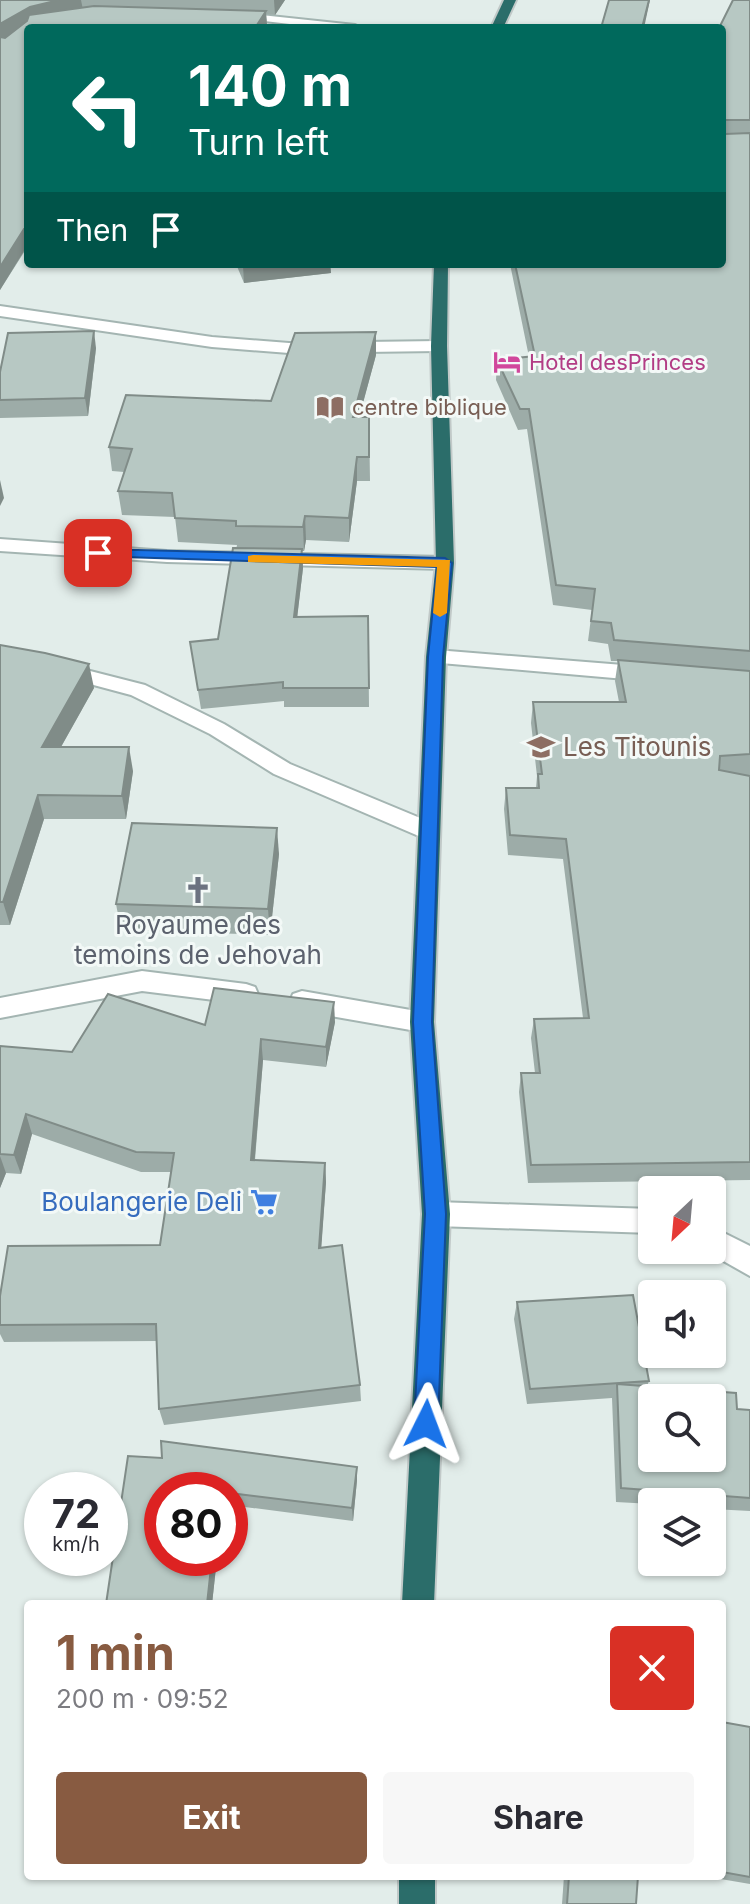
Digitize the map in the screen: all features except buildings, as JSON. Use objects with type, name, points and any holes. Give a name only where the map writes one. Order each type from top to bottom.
[{"type":"highway","points":[[499,24],[510,0]]},
{"type":"highway","points":[[418,1600],[436,1214],[422,1022],[436,657],[445,563],[439,346],[441,268]]},
{"type":"highway","points":[[417,1880],[417,1904]]},
{"type":"street","points":[[220,13],[319,24]]},
{"type":"street","points":[[0,311],[227,344],[289,348],[439,346]]},
{"type":"street","points":[[0,545],[148,555],[445,563]]},
{"type":"street","points":[[0,654],[138,690],[217,729],[282,769],[429,831]]},
{"type":"street","points":[[436,657],[671,676]]},
{"type":"street","points":[[0,1008],[142,981],[272,997],[422,1022]]},
{"type":"street","points":[[436,1214],[638,1221]]},
{"type":"street","points":[[726,1248],[750,1263]]},
{"type":"slow traffic","points":[[253,559],[445,563],[440,613]]},
{"type":"place","name":"Hotel desPrinces","points":[[507,362]]},
{"type":"place","name":"centre biblique","points":[[330,407]]},
{"type":"place","name":"Les Titounis","points":[[541,747]]},
{"type":"place","name":"Royaume des temoins de Jehovah","points":[[198,890]]},
{"type":"place","name":"Boulangerie Deli","points":[[264,1202]]},
{"type":"route","points":[[98,553],[445,563],[436,657],[422,1022],[436,1214],[426,1424]]}]
